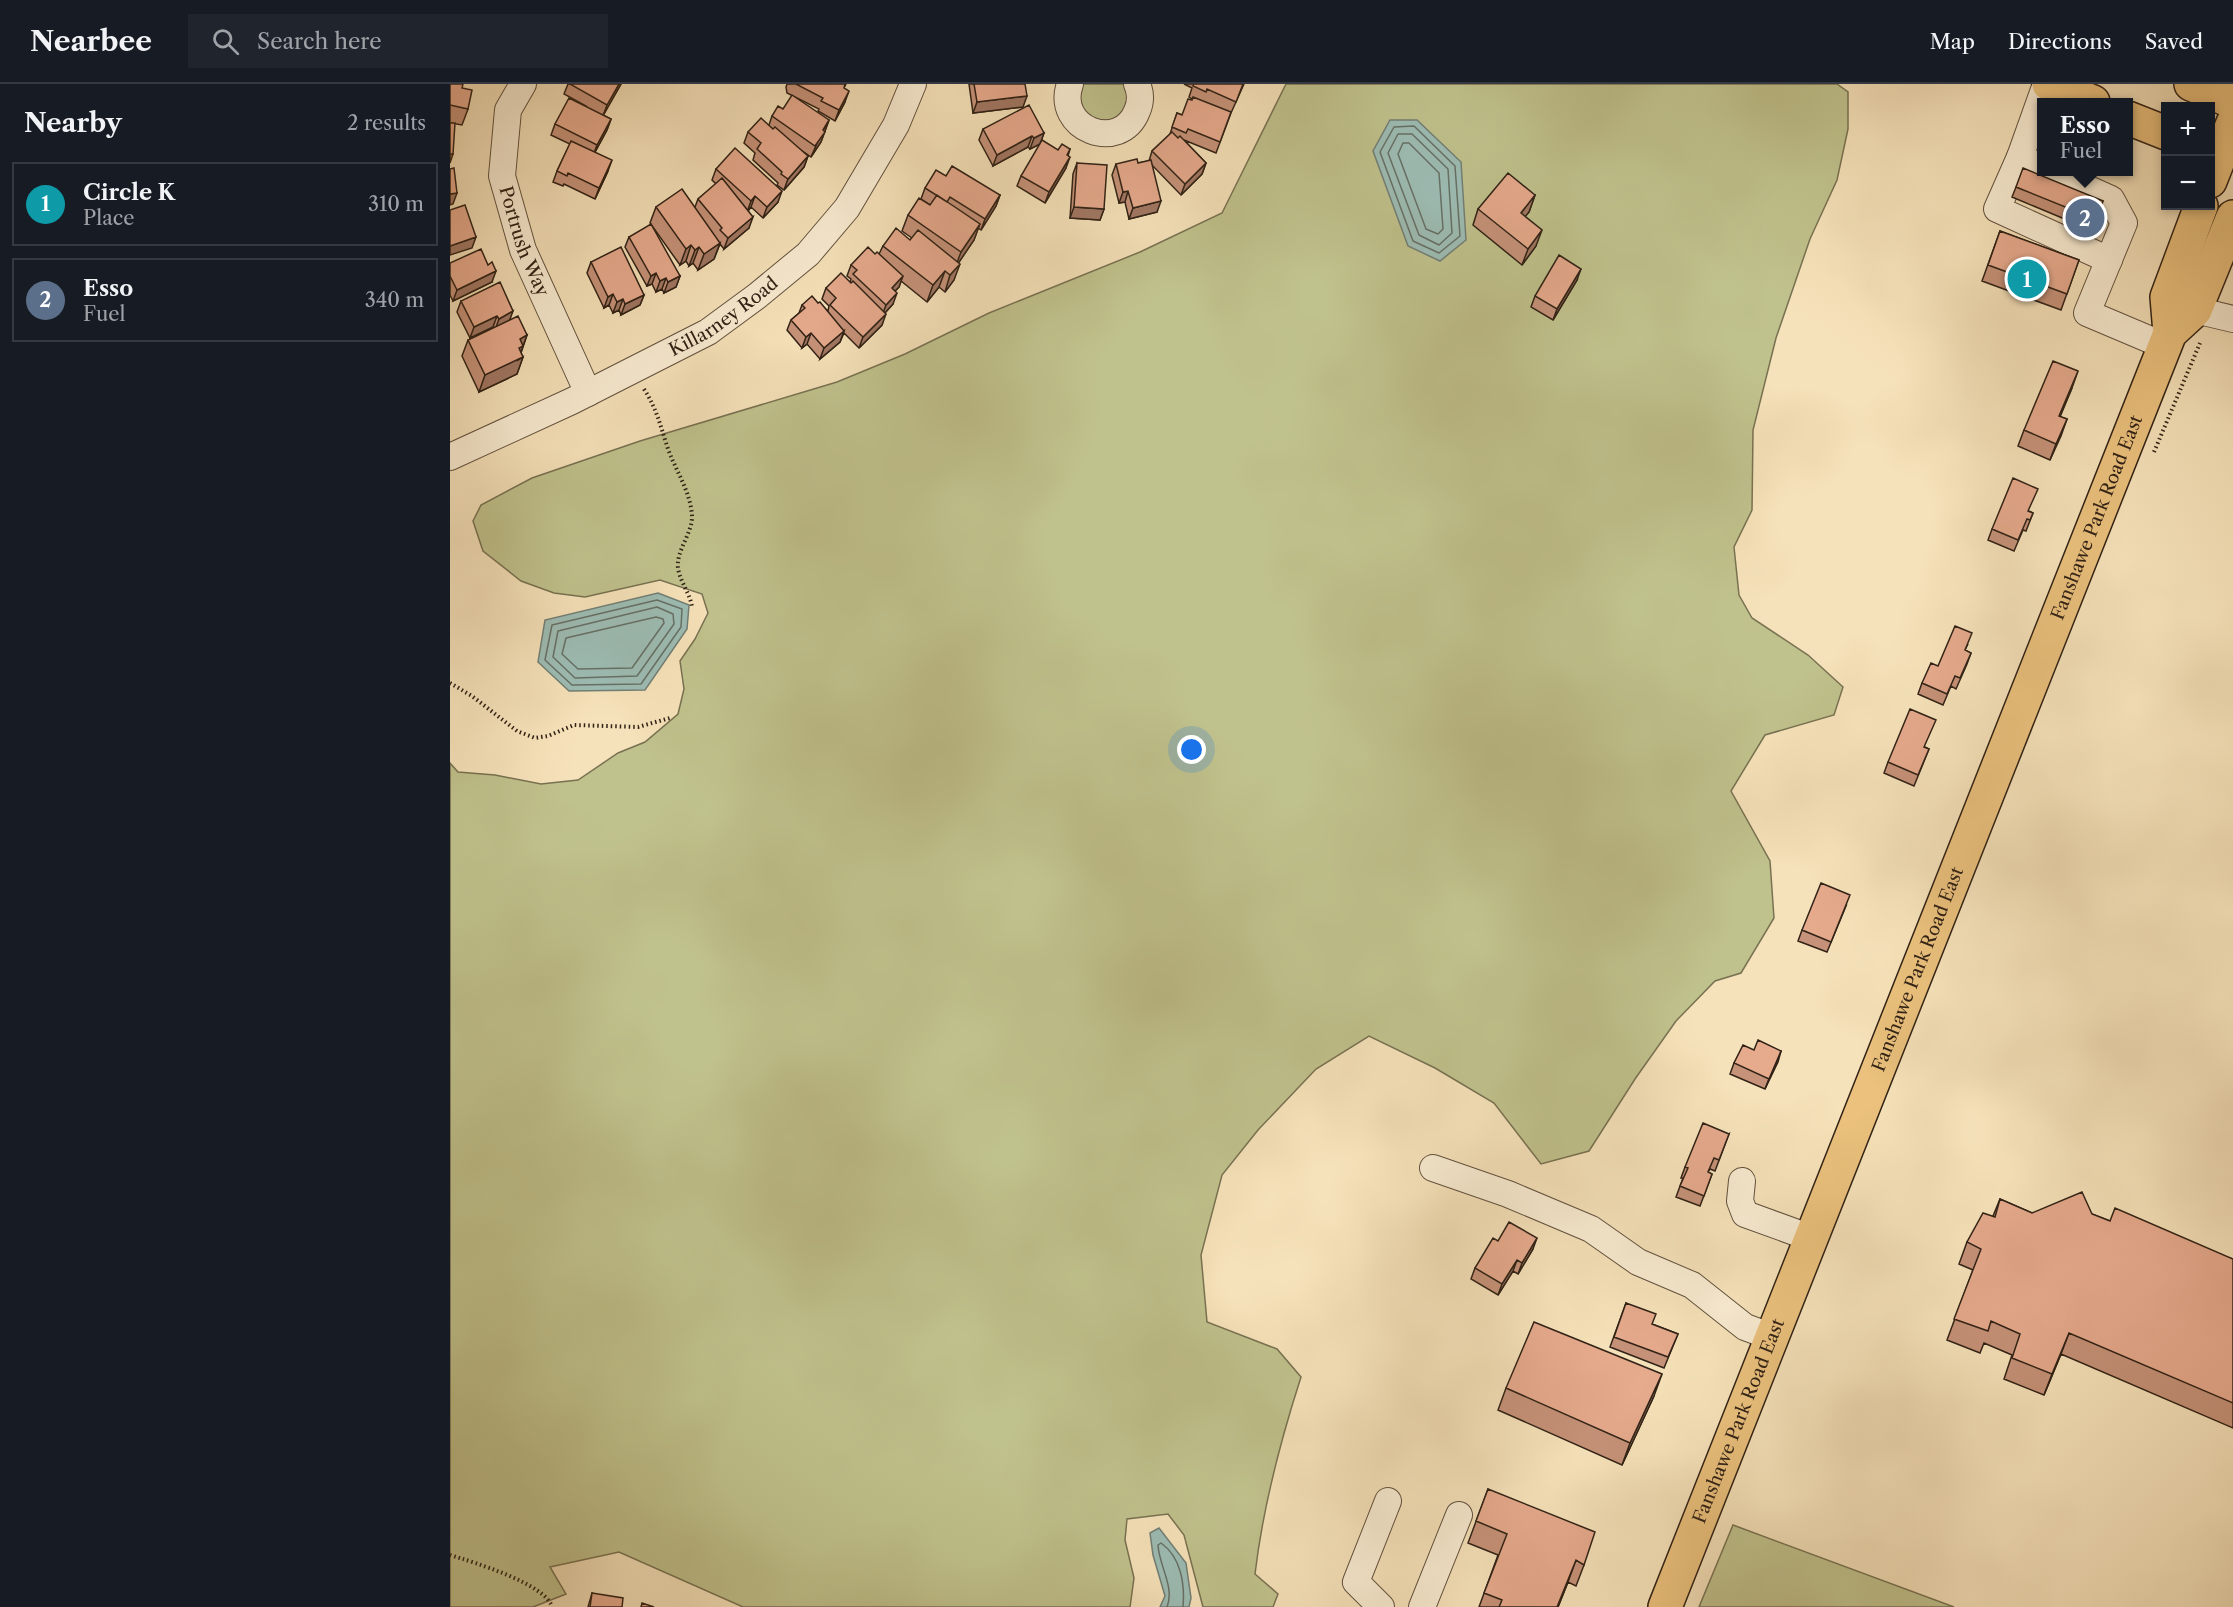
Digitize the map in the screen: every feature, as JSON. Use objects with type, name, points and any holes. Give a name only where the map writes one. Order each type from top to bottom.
[{"type":"main road","points":[[2047,84],[2083,98]]},
{"type":"main road","points":[[2190,84],[2233,102]]},
{"type":"main road","points":[[2133,120],[2161,131]]},
{"type":"main road","points":[[2219,162],[2233,123]]},
{"type":"main road","name":"Fanshawe Park Road East","points":[[2167,340],[2167,297],[2200,210]]},
{"type":"main road","name":"Fanshawe Park Road East","points":[[1665,1607],[2167,340],[2194,310],[2233,217]]},
{"type":"street","name":"Portrush Way","points":[[522,84],[508,110],[502,176],[523,250],[574,368],[588,393]]},
{"type":"street","name":"Killarney Road","points":[[450,457],[588,393],[708,332],[808,254],[847,208],[896,125],[913,84]]},
{"type":"street","points":[[1070,84],[1067,98],[1076,120],[1085,128],[1096,133],[1108,134],[1129,123],[1136,114],[1140,102],[1137,84]]},
{"type":"street","points":[[2049,176],[2050,199],[2109,260]]},
{"type":"street","points":[[2050,199],[2111,198],[2124,223],[2087,313],[2167,340]]},
{"type":"street","points":[[2194,310],[2233,319]]},
{"type":"street","points":[[1433,1168],[1508,1194],[1591,1229],[1638,1262],[1692,1285],[1745,1327],[1772,1337]]},
{"type":"street","points":[[1742,1181],[1740,1201],[1745,1214],[1811,1238]]},
{"type":"street","points":[[1382,1607],[1356,1582],[1388,1501]]},
{"type":"street","points":[[1422,1607],[1459,1515]]},
{"type":"path","points":[[644,389],[655,406],[669,451],[687,493],[692,516],[678,560],[678,570],[691,596],[692,607]]},
{"type":"path","points":[[450,683],[472,696],[517,731],[535,738],[548,736],[574,725],[638,727],[670,718]]},
{"type":"path","points":[[450,1555],[492,1568],[528,1585],[545,1595],[552,1607]]},
{"type":"green space","points":[[1082,84],[1125,84],[1128,96],[1125,110],[1117,117],[1108,120],[1098,120],[1089,115],[1082,108],[1080,97]]},
{"type":"green space","points":[[1286,84],[1837,84],[1848,92],[1848,129],[1837,180],[1810,239],[1776,338],[1753,430],[1752,510],[1734,547],[1739,595],[1752,618],[1808,655],[1843,687],[1834,715],[1765,735],[1731,791],[1770,861],[1774,918],[1741,973],[1715,981],[1676,1021],[1635,1079],[1589,1151],[1541,1164],[1494,1103],[1435,1068],[1369,1036],[1316,1069],[1258,1130],[1222,1175],[1201,1255],[1207,1322],[1277,1349],[1301,1377],[1273,1474],[1255,1574],[1278,1594],[1273,1607],[1203,1607],[1184,1535],[1168,1514],[1127,1519],[1125,1540],[1134,1578],[1130,1607],[743,1607],[619,1552],[550,1567],[566,1594],[533,1607],[450,1607],[450,763],[458,772],[495,775],[541,784],[578,780],[618,753],[645,742],[678,714],[684,689],[680,661],[695,639],[708,613],[702,594],[660,580],[585,597],[554,593],[521,581],[483,551],[473,521],[481,505],[532,478],[640,441],[837,382],[905,354],[989,313],[1140,252],[1222,213]]},
{"type":"green space","points":[[1733,1525],[1954,1607],[1699,1607]]},
{"type":"water","points":[[1390,120],[1417,120],[1461,162],[1466,240],[1440,261],[1408,246],[1373,151]]},
{"type":"water","points":[[658,593],[689,605],[687,629],[645,690],[569,691],[538,662],[545,620]]},
{"type":"water","points":[[1159,1528],[1186,1563],[1191,1598],[1189,1607],[1160,1607],[1165,1596],[1153,1555],[1150,1533]]},
{"type":"building","points":[[450,84],[463,84],[462,88],[472,90],[468,109],[450,105]]},
{"type":"building","points":[[570,84],[619,84],[607,105]]},
{"type":"building","points":[[796,84],[845,84],[844,88],[849,91],[839,110],[821,101],[823,98]]},
{"type":"building","points":[[974,84],[1025,84],[1027,96],[977,102]]},
{"type":"building","points":[[1194,84],[1243,84],[1236,102],[1207,89],[1206,92],[1193,86]]},
{"type":"building","points":[[792,95],[829,120],[823,130],[825,132],[815,146],[772,116],[778,106],[783,109]]},
{"type":"building","points":[[1193,97],[1231,112],[1220,142],[1188,129],[1186,133],[1172,127],[1177,113],[1182,115],[1188,99],[1192,100]]},
{"type":"building","points":[[569,98],[611,119],[597,145],[555,124]]},
{"type":"building","points":[[1029,105],[1044,133],[1034,138],[1032,136],[997,155],[983,129]]},
{"type":"building","points":[[761,118],[773,129],[775,127],[808,156],[788,179],[757,149],[761,143],[748,132]]},
{"type":"building","points":[[450,123],[455,123],[453,154],[450,154]]},
{"type":"building","points":[[1172,132],[1178,138],[1180,136],[1206,163],[1185,184],[1152,151]]},
{"type":"building","points":[[1042,140],[1058,150],[1062,144],[1070,149],[1067,155],[1070,157],[1049,192],[1021,176]]},
{"type":"building","points":[[571,141],[612,160],[599,188],[568,173],[567,176],[557,171]]},
{"type":"building","points":[[735,148],[782,191],[767,207],[755,196],[751,201],[716,169]]},
{"type":"building","points":[[1137,159],[1138,163],[1151,160],[1161,201],[1133,208],[1128,191],[1123,192],[1116,164]]},
{"type":"building","points":[[1077,163],[1107,165],[1104,209],[1074,207]]},
{"type":"building","points":[[952,166],[1000,195],[985,219],[950,197],[947,202],[925,188],[936,170],[946,176]]},
{"type":"building","points":[[454,168],[457,193],[450,194],[450,169]]},
{"type":"building","points":[[2023,168],[2037,174],[2037,176],[2042,176],[2103,201],[2095,219],[2016,187]]},
{"type":"building","points":[[1508,173],[1535,195],[1521,213],[1542,230],[1528,249],[1478,209]]},
{"type":"building","points":[[722,178],[753,217],[728,238],[698,199]]},
{"type":"building","points":[[682,189],[720,243],[704,254],[699,247],[695,250],[691,245],[686,249],[656,207]]},
{"type":"building","points":[[937,195],[980,224],[961,252],[908,215],[919,198],[930,205]]},
{"type":"building","points":[[465,205],[476,237],[450,246],[450,210]]},
{"type":"building","points":[[651,224],[680,276],[668,282],[666,278],[660,281],[656,273],[651,276],[629,237]]},
{"type":"building","points":[[896,228],[910,240],[918,230],[960,264],[950,275],[945,271],[933,285],[883,246]]},
{"type":"building","points":[[2000,231],[2079,260],[2067,294],[1988,265]]},
{"type":"building","points":[[621,247],[644,295],[625,304],[623,299],[617,302],[613,294],[608,297],[591,262]]},
{"type":"building","points":[[868,247],[875,254],[877,252],[903,276],[892,288],[897,293],[886,305],[853,274],[857,270],[851,265]]},
{"type":"building","points":[[481,249],[488,265],[492,262],[496,271],[457,290],[450,276],[450,263]]},
{"type":"building","points":[[1559,255],[1581,269],[1557,309],[1535,296]]},
{"type":"building","points":[[841,273],[851,283],[853,281],[886,314],[863,337],[830,305],[836,298],[826,288]]},
{"type":"building","points":[[500,282],[513,311],[499,319],[497,316],[474,327],[461,301]]},
{"type":"building","points":[[812,296],[818,303],[820,302],[844,331],[824,348],[811,333],[806,337],[791,320],[805,308],[802,305]]},
{"type":"building","points":[[518,316],[527,335],[520,339],[523,346],[519,348],[523,357],[485,375],[468,340]]},
{"type":"building","points":[[2053,361],[2078,371],[2059,416],[2067,419],[2056,444],[2024,430]]},
{"type":"building","points":[[2013,478],[2038,489],[2028,511],[2033,513],[2030,520],[2027,519],[2018,540],[1992,529]]},
{"type":"building","points":[[1955,626],[1972,633],[1965,650],[1971,653],[1960,678],[1955,676],[1947,694],[1922,683],[1931,663],[1938,666]]},
{"type":"building","points":[[1910,709],[1936,720],[1924,747],[1929,749],[1918,775],[1888,762]]},
{"type":"building","points":[[1821,883],[1850,895],[1831,942],[1802,930]]},
{"type":"building","points":[[1758,1040],[1781,1051],[1769,1079],[1734,1063],[1743,1045],[1754,1050]]},
{"type":"building","points":[[1703,1123],[1729,1134],[1719,1160],[1714,1158],[1708,1172],[1712,1174],[1704,1196],[1680,1186],[1688,1168],[1685,1167]]},
{"type":"building","points":[[2082,1192],[2092,1214],[2110,1221],[2115,1208],[2233,1259],[2233,1403],[2069,1333],[2052,1374],[2012,1358],[2020,1334],[1991,1321],[1988,1331],[1954,1319],[1981,1249],[1967,1242],[1983,1213],[1995,1217],[2000,1199],[2032,1213]]},
{"type":"building","points":[[1509,1222],[1537,1238],[1522,1263],[1517,1260],[1502,1284],[1475,1268],[1493,1238],[1498,1241]]},
{"type":"building","points":[[1626,1303],[1656,1314],[1652,1324],[1678,1334],[1668,1357],[1614,1337]]},
{"type":"building","points":[[1534,1322],[1662,1374],[1630,1443],[1506,1388]]},
{"type":"building","points":[[1488,1489],[1595,1532],[1584,1565],[1576,1560],[1557,1607],[1499,1607],[1502,1600],[1484,1593],[1507,1534],[1476,1521]]},
{"type":"building","points":[[592,1593],[623,1598],[622,1607],[590,1607]]},
{"type":"building","points":[[642,1603],[654,1607],[641,1607]]},
{"type":"place","name":"Esso","points":[[2085,218]]},
{"type":"place","name":"Circle K","points":[[2027,279]]}]
